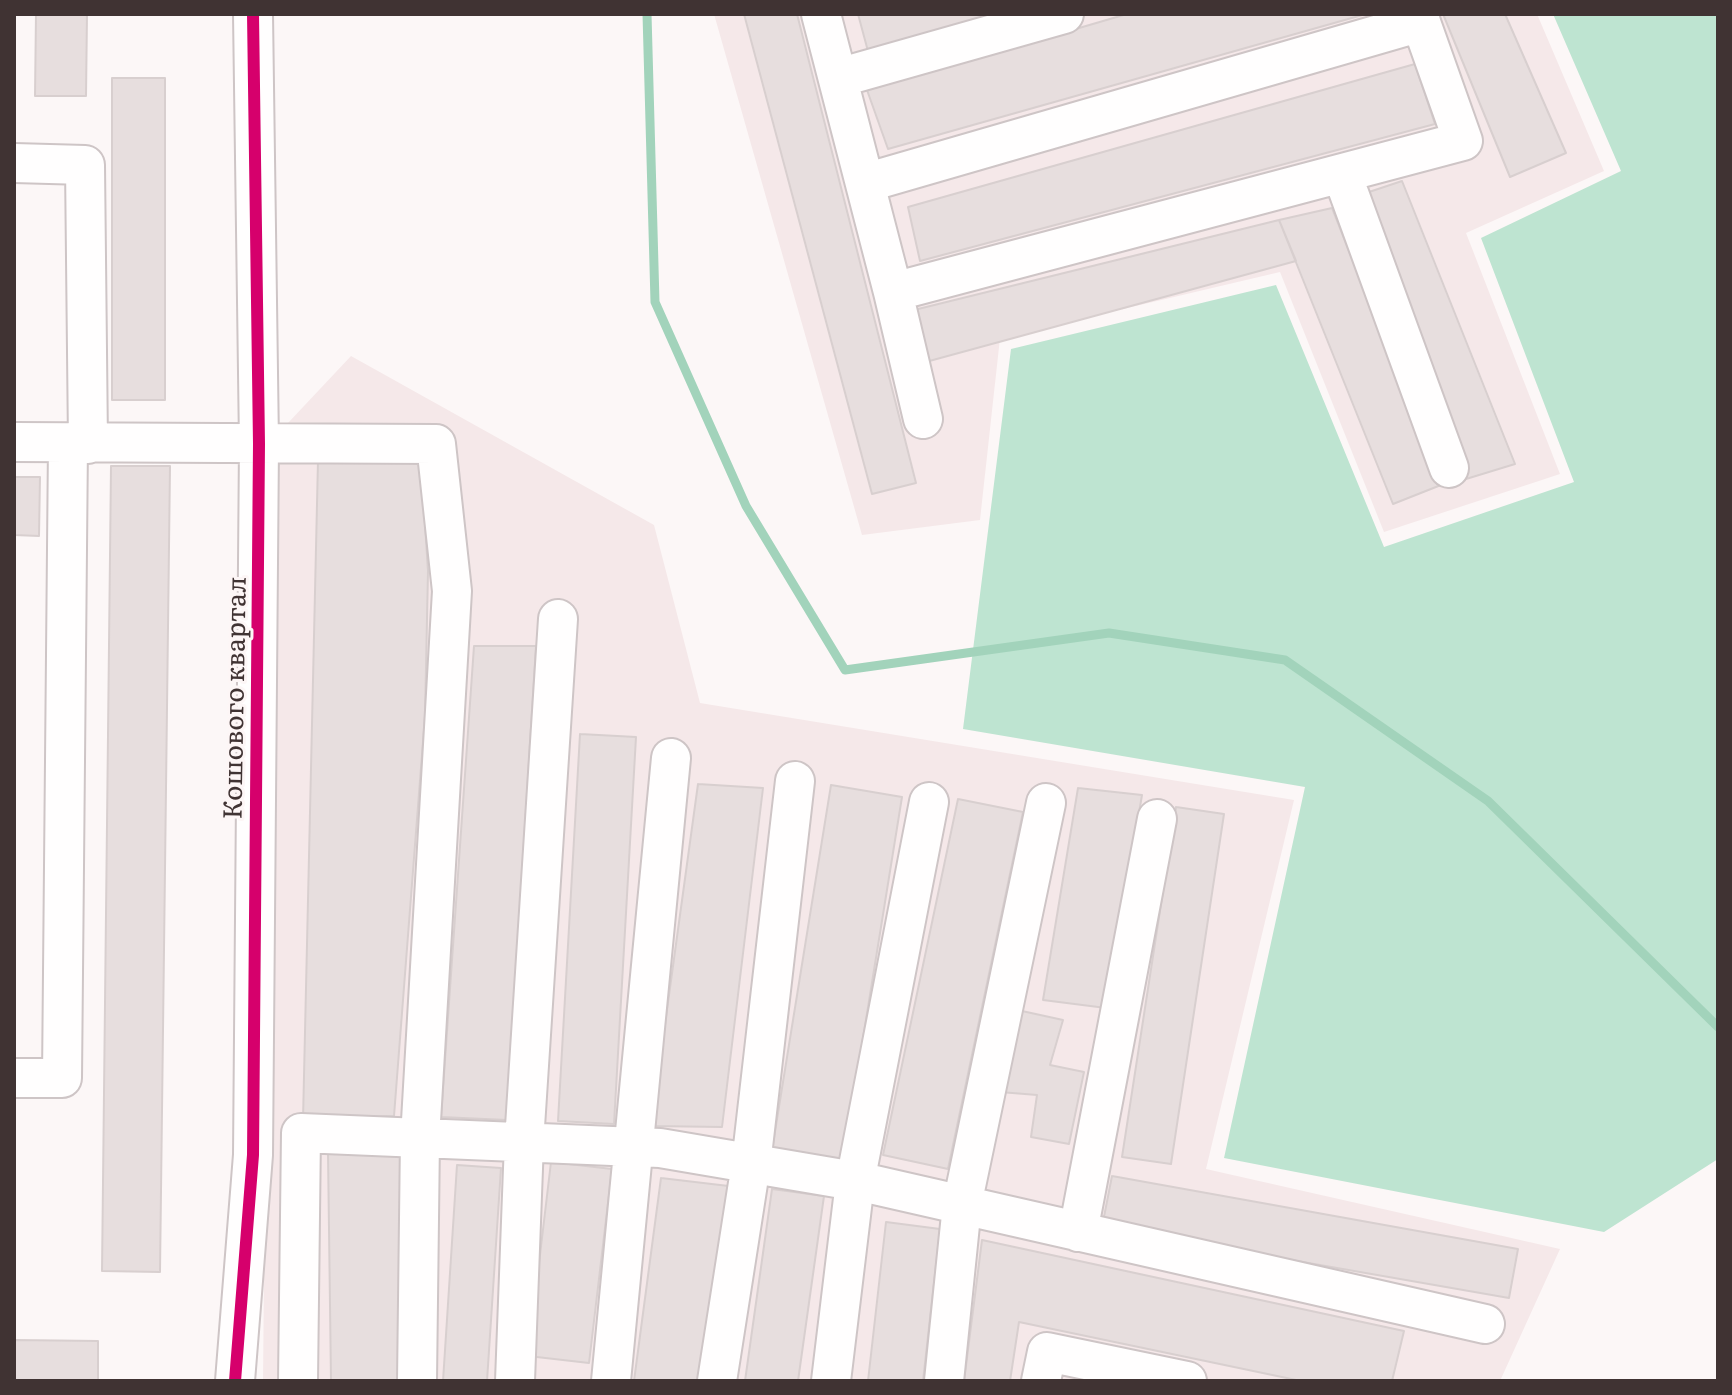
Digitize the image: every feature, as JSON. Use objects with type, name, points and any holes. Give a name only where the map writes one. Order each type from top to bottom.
[{"type":"street","name":"Кошового квартал","points":[[235,1381],[253,1155],[259,444],[253,14]]},
{"type":"street","points":[[821,14],[923,419]]},
{"type":"street","points":[[838,78],[1064,14]]},
{"type":"street","points":[[865,183],[1420,18],[1463,141],[893,292]]},
{"type":"street","points":[[14,163],[85,165],[62,1078],[14,1078]]},
{"type":"street","points":[[1342,174],[1449,468]]},
{"type":"street","points":[[14,442],[436,444],[452,591],[420,1138],[417,1381]]},
{"type":"street","points":[[515,1381],[524,1142],[558,619]]},
{"type":"street","points":[[611,1381],[671,758]]},
{"type":"street","points":[[717,1381],[751,1164],[795,781]]},
{"type":"street","points":[[831,1381],[855,1182],[929,802]]},
{"type":"street","points":[[944,1381],[962,1205],[1046,803]]},
{"type":"street","points":[[1078,1232],[1157,819]]},
{"type":"street","points":[[298,1381],[301,1133],[660,1148],[855,1182],[1485,1324]]},
{"type":"street","points":[[1041,1381],[1047,1352],[1187,1381]]},
{"type":"shaded area","points":[[714,14],[1537,14],[1604,171],[1466,233],[1560,474],[1384,532],[1280,272],[1000,338],[980,520],[862,535]]},
{"type":"shaded area","points":[[351,356],[654,525],[700,703],[1294,800],[1206,1169],[1560,1249],[1500,1381],[263,1381],[272,440]]},
{"type":"green space","points":[[1553,14],[1718,14],[1718,1159],[1604,1232],[1224,1158],[1305,787],[963,729],[1011,349],[1276,285],[1384,547],[1574,482],[1481,238],[1621,171]]},
{"type":"building","points":[[36,14],[87,14],[86,96],[35,96]]},
{"type":"building","points":[[744,14],[797,14],[916,483],[872,494]]},
{"type":"building","points":[[858,14],[1017,14],[869,55]]},
{"type":"building","points":[[1127,14],[1366,14],[888,149],[867,90]]},
{"type":"building","points":[[1443,14],[1505,14],[1566,153],[1510,177]]},
{"type":"building","points":[[1415,64],[1435,124],[920,261],[908,207]]},
{"type":"building","points":[[112,78],[165,78],[165,400],[112,400]]},
{"type":"building","points":[[1402,181],[1515,464],[1466,479],[1366,193]]},
{"type":"building","points":[[1332,208],[1441,485],[1393,504],[1279,220]]},
{"type":"building","points":[[1279,220],[1296,261],[922,363],[914,310]]},
{"type":"building","points":[[318,460],[421,461],[428,571],[425,716],[394,1116],[303,1120]]},
{"type":"building","points":[[111,466],[170,466],[160,1272],[102,1271]]},
{"type":"building","points":[[14,477],[40,477],[39,536],[14,535]]},
{"type":"building","points":[[474,646],[536,646],[507,1120],[441,1117]]},
{"type":"building","points":[[580,734],[636,737],[614,1124],[558,1121]]},
{"type":"building","points":[[698,784],[763,788],[722,1127],[651,1126]]},
{"type":"building","points":[[831,785],[902,797],[843,1162],[772,1150]]},
{"type":"building","points":[[1078,788],[1142,795],[1106,1008],[1043,1000]]},
{"type":"building","points":[[958,799],[1023,812],[948,1169],[883,1155]]},
{"type":"building","points":[[1176,807],[1224,814],[1171,1164],[1122,1157]]},
{"type":"building","points":[[1022,1011],[1063,1020],[1050,1065],[1084,1072],[1069,1144],[1031,1137],[1037,1095],[1000,1092]]},
{"type":"building","points":[[406,1150],[402,1381],[331,1381],[328,1153]]},
{"type":"building","points":[[551,1162],[612,1169],[589,1363],[528,1356]]},
{"type":"building","points":[[457,1165],[501,1168],[487,1381],[443,1381]]},
{"type":"building","points":[[1112,1176],[1518,1249],[1509,1298],[1102,1227]]},
{"type":"building","points":[[661,1178],[737,1187],[702,1381],[634,1381]]},
{"type":"building","points":[[772,1189],[824,1196],[798,1381],[745,1381]]},
{"type":"building","points":[[886,1222],[940,1229],[923,1381],[868,1381]]},
{"type":"building","points":[[982,1240],[1404,1331],[1392,1381],[1301,1381],[1019,1322],[1010,1381],[964,1381]]},
{"type":"building","points":[[14,1340],[98,1341],[98,1381],[14,1381]]},
{"type":"waterway","points":[[647,14],[655,302],[746,506],[845,670],[1109,633],[1285,660],[1488,801],[1718,1027]]},
{"type":"cycle path","points":[[235,1381],[253,1155],[259,444],[253,14]]}]
